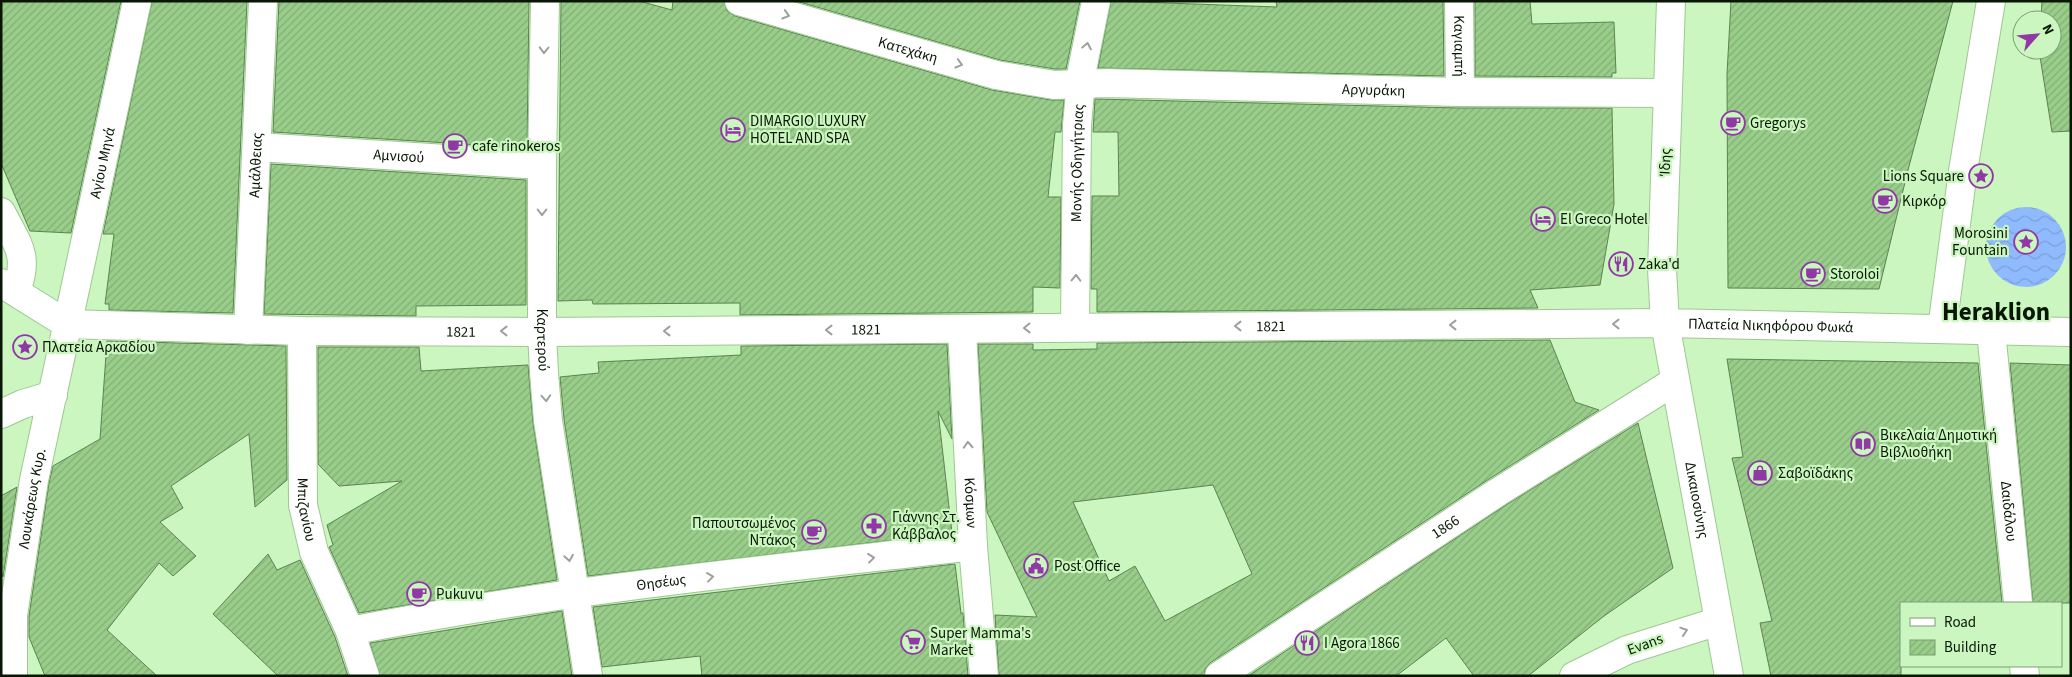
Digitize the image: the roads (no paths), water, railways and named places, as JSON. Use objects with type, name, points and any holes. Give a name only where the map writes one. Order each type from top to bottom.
[{"type":"street","name":"Αγίου Μηνά","points":[[67,324],[136,1]]},
{"type":"street","name":"Αμάλθειας","points":[[248,330],[263,1]]},
{"type":"street","name":"Καρτερού","points":[[545,1],[542,165],[542,332],[548,421],[588,676]]},
{"type":"street","name":"Κατεχάκη","points":[[739,1],[996,75],[1038,83],[1081,84]]},
{"type":"street","name":"Μονής Οδηγήτριας","points":[[1075,327],[1077,125],[1081,84],[1096,1]]},
{"type":"street","name":"Καγιαμπή","points":[[1459,1],[1460,92]]},
{"type":"street","name":"Ίδης","points":[[1665,323],[1662,269],[1671,1]]},
{"type":"street","points":[[1942,329],[1963,171],[1991,1]]},
{"type":"street","name":"Αργυράκη","points":[[1081,84],[1460,92],[1667,93]]},
{"type":"street","name":"Αμνισού","points":[[257,147],[542,165]]},
{"type":"street","points":[[1,212],[24,260],[23,274],[9,287],[67,324]]},
{"type":"street","name":"1821","points":[[67,324],[302,331],[542,332],[1665,323]]},
{"type":"street","name":"Πλατεία Νικηφόρου Φωκά","points":[[1665,323],[2071,332]]},
{"type":"street","name":"Δικαιοσύνης","points":[[1665,323],[1728,676]]},
{"type":"street","name":"Λουκάρεως Κυρ.","points":[[9,666],[21,552],[67,324]]},
{"type":"street","name":"Κόσμων","points":[[962,329],[974,546],[984,676]]},
{"type":"street","name":"Μπιζανίου","points":[[302,331],[303,505],[314,552],[350,631],[364,676]]},
{"type":"street","name":"Δαιδάλου","points":[[1991,331],[2018,602]]},
{"type":"street","name":"1866","points":[[1218,676],[1498,492],[1675,381]]},
{"type":"street","points":[[1,414],[23,404],[53,395]]},
{"type":"street","name":"Θησέως","points":[[350,631],[420,617],[575,593],[974,546]]},
{"type":"street","name":"Evans","points":[[1574,676],[1628,650],[1718,621]]},
{"type":"water","name":"Morosini Fountain","points":[[2026,207],[2041,210],[2054,219],[2063,232],[2066,247],[2063,262],[2054,275],[2041,284],[2026,287],[2011,284],[1998,275],[1989,262],[1986,247],[1989,232],[1998,219],[2011,210]]},
{"type":"place","name":"Gregorys","points":[[1733,123]]},
{"type":"place","name":"DIMARGIO LUXURY HOTEL AND SPA","points":[[733,130]]},
{"type":"place","name":"cafe rinokeros","points":[[455,146]]},
{"type":"place","name":"Lions Square","points":[[1981,176]]},
{"type":"place","name":"Κιρκόρ","points":[[1885,201]]},
{"type":"place","name":"El Greco Hotel","points":[[1543,219]]},
{"type":"place","name":"Morosini Fountain","points":[[2026,242]]},
{"type":"place","name":"Zaka'd","points":[[1621,264]]},
{"type":"place","name":"Storoloi","points":[[1813,274]]},
{"type":"place","name":"Πλατεία Αρκαδίου","points":[[25,347]]},
{"type":"place","name":"Βικελαία Δημοτική Βιβλιοθήκη","points":[[1863,444]]},
{"type":"place","name":"Σαβοϊδάκης","points":[[1760,473]]},
{"type":"place","name":"Γιάννης Στ. Κάββαλος","points":[[874,526]]},
{"type":"place","name":"Παπουτσωμένος Ντάκος","points":[[814,532]]},
{"type":"place","name":"Post Office","points":[[1036,566]]},
{"type":"place","name":"Pukuvu","points":[[419,594]]},
{"type":"place","name":"Super Mamma's Market","points":[[913,642]]},
{"type":"place","name":"I Agora 1866","points":[[1307,643]]},
{"type":"district","name":"Heraklion","points":[[1996,311]]}]
